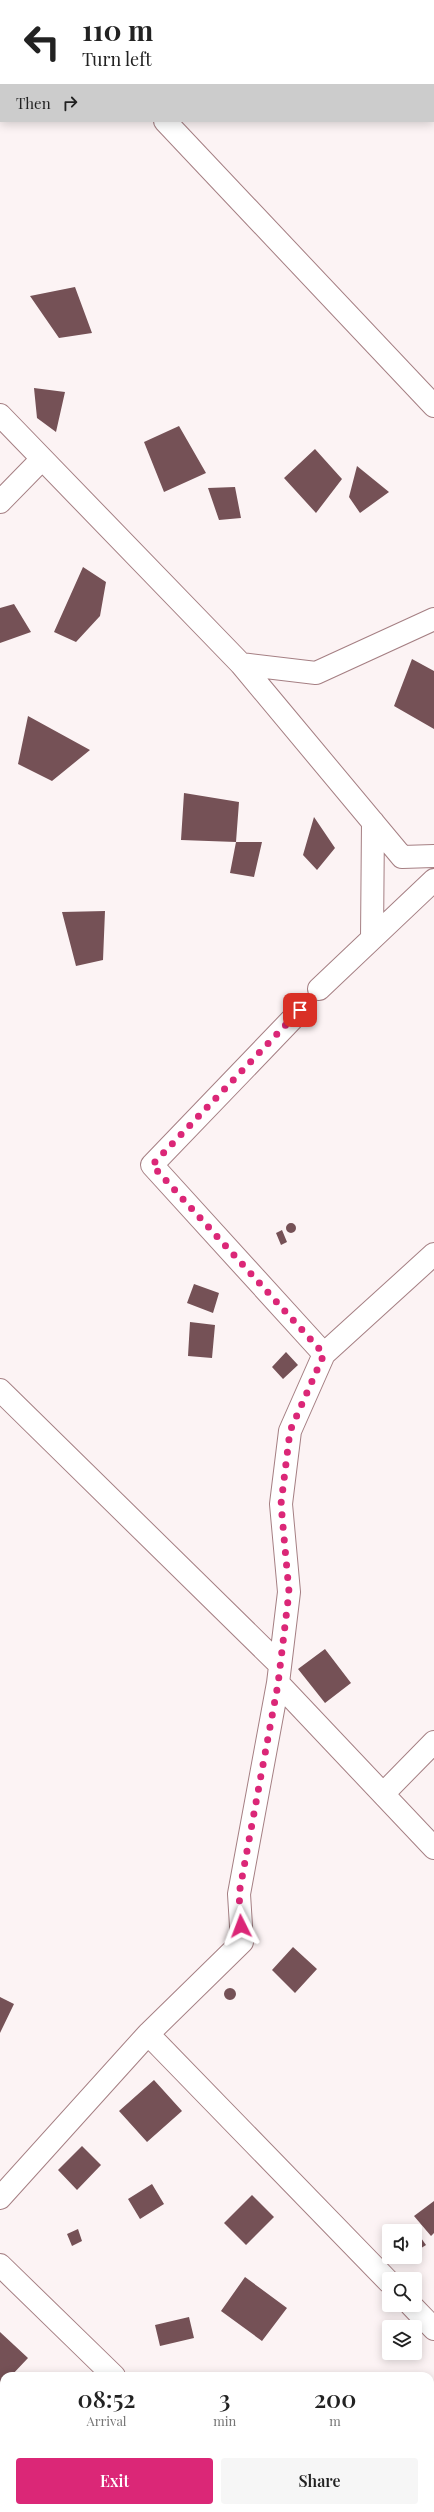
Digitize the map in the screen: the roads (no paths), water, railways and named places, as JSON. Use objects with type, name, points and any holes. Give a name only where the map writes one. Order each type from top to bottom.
[{"type":"street","points":[[166,122],[434,406]]},
{"type":"street","points":[[0,415],[241,664],[402,857],[434,856]]},
{"type":"street","points":[[0,502],[42,459]]},
{"type":"street","points":[[241,664],[316,673],[434,619]]},
{"type":"street","points":[[372,938],[373,822]]},
{"type":"street","points":[[319,989],[434,880]]},
{"type":"street","points":[[300,1010],[152,1165],[324,1354]]},
{"type":"street","points":[[0,2198],[148,2034],[242,1942],[239,1894],[279,1674],[289,1592],[281,1504],[290,1431],[324,1354],[434,1254]]},
{"type":"street","points":[[0,1390],[279,1674],[383,1794],[434,1848]]},
{"type":"street","points":[[383,1794],[434,1742]]},
{"type":"street","points":[[148,2034],[382,2275]]},
{"type":"street","points":[[0,2265],[110,2372]]},
{"type":"street","points":[[418,2312],[434,2329]]}]
